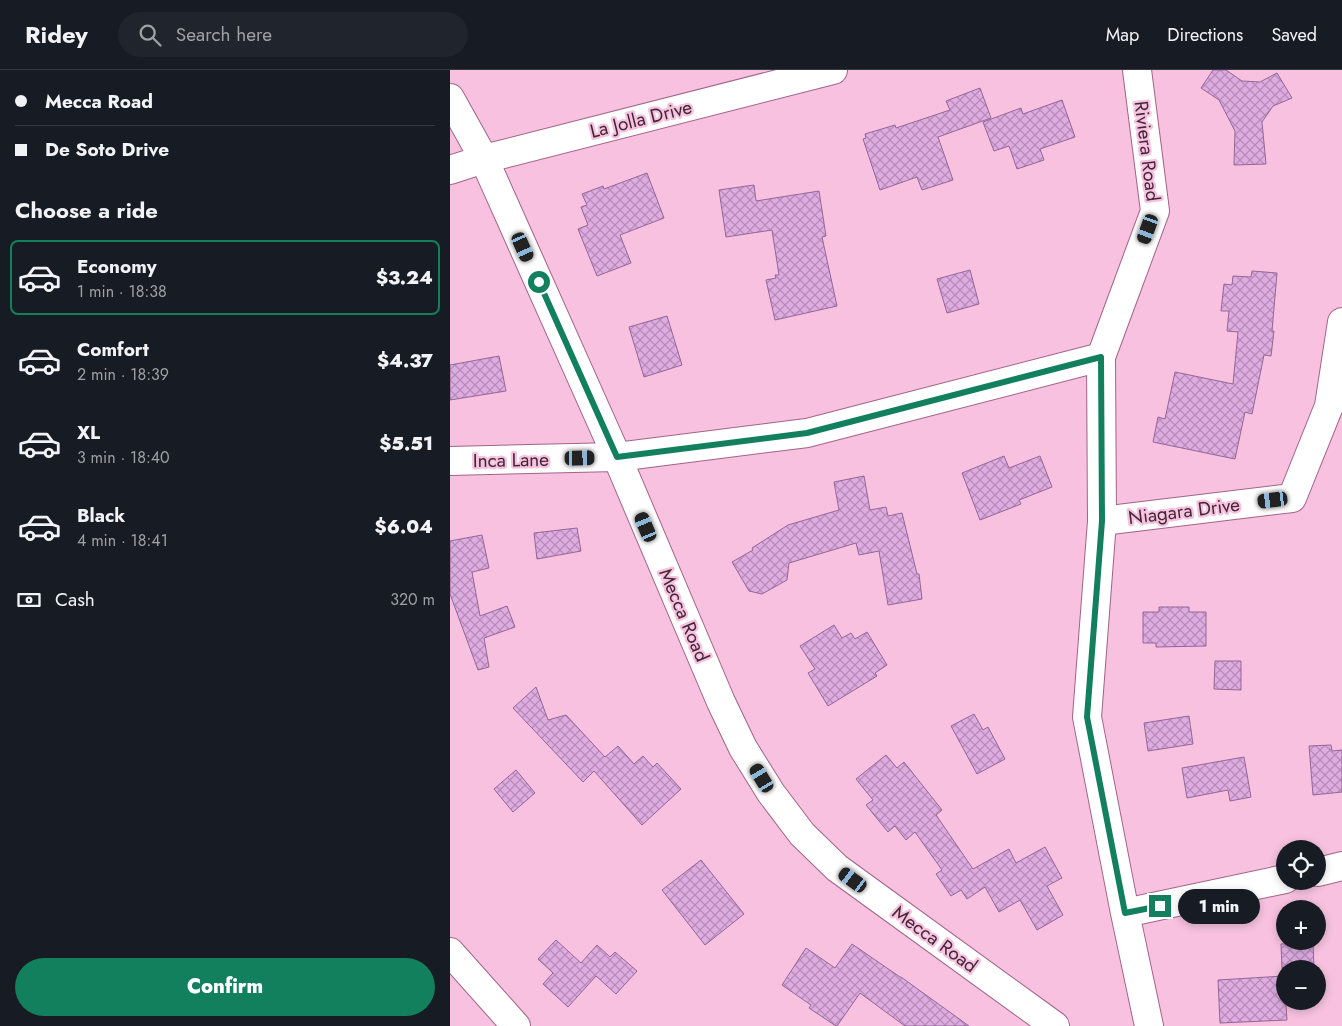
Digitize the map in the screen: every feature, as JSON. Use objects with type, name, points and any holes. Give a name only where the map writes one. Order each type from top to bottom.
[{"type":"street","name":"La Jolla Drive","points":[[450,170],[484,159],[833,70]]},
{"type":"street","name":"Riviera Road","points":[[1136,70],[1155,211],[1101,357],[1102,521],[1087,717],[1149,1026]]},
{"type":"street","name":"Mecca Road","points":[[450,98],[484,159],[617,457],[721,702],[743,748],[776,800],[802,834],[837,868],[1054,1026]]},
{"type":"street","name":"Niagara Drive","points":[[1102,521],[1292,498],[1329,406],[1342,322]]},
{"type":"street","name":"Inca Lane","points":[[450,461],[617,457],[807,433],[1101,357]]},
{"type":"street","points":[[1326,870],[1342,866]]},
{"type":"street","points":[[1125,913],[1276,881]]},
{"type":"street","points":[[450,952],[516,1026]]},
{"type":"building","points":[[1213,70],[1226,70],[1242,81],[1260,82],[1277,73],[1292,98],[1273,106],[1262,122],[1266,164],[1234,165],[1235,131],[1219,100],[1201,88]]},
{"type":"building","points":[[980,88],[991,118],[938,137],[953,180],[922,190],[917,177],[880,190],[863,139],[866,138],[865,134],[895,125],[896,128],[950,110],[946,101]]},
{"type":"building","points":[[1062,100],[1075,137],[1040,149],[1044,160],[1017,169],[1009,146],[994,151],[983,122],[1021,108],[1023,114]]},
{"type":"building","points":[[647,173],[664,218],[620,235],[631,263],[597,276],[578,229],[588,225],[581,207],[587,205],[582,194],[603,186],[604,189]]},
{"type":"building","points":[[754,185],[756,201],[819,191],[826,236],[822,237],[837,306],[775,320],[766,280],[776,278],[775,275],[779,275],[772,230],[726,237],[719,190]]},
{"type":"building","points":[[970,270],[979,304],[947,313],[937,279]]},
{"type":"building","points":[[1252,271],[1277,273],[1272,331],[1274,331],[1271,356],[1264,355],[1252,414],[1245,412],[1235,459],[1153,442],[1158,417],[1165,419],[1175,372],[1233,384],[1238,332],[1227,331],[1229,311],[1221,311],[1224,284],[1232,285],[1233,276],[1251,277]]},
{"type":"building","points":[[667,316],[682,365],[644,377],[629,327]]},
{"type":"building","points":[[499,356],[506,391],[450,400],[450,365]]},
{"type":"building","points":[[1004,456],[1009,468],[1040,456],[1052,487],[1019,500],[1021,504],[980,520],[962,473]]},
{"type":"building","points":[[864,476],[870,510],[886,507],[888,516],[902,513],[917,574],[919,574],[922,599],[888,605],[879,551],[859,555],[856,543],[789,563],[787,580],[762,594],[749,591],[732,562],[753,550],[752,548],[788,525],[839,510],[834,482]]},
{"type":"building","points":[[577,528],[581,551],[537,559],[534,533]]},
{"type":"building","points":[[482,535],[489,568],[472,572],[480,616],[507,606],[515,627],[484,638],[489,667],[478,670],[450,594],[450,541]]},
{"type":"building","points":[[1159,607],[1189,607],[1189,612],[1206,612],[1206,646],[1156,647],[1156,643],[1143,643],[1143,612],[1159,612]]},
{"type":"building","points":[[834,625],[842,638],[851,633],[855,639],[867,632],[887,665],[875,673],[877,676],[828,706],[808,673],[815,669],[800,646]]},
{"type":"building","points":[[1215,661],[1241,661],[1241,690],[1214,689]]},
{"type":"building","points":[[536,687],[548,720],[566,715],[605,757],[618,746],[634,764],[643,756],[653,767],[657,763],[681,789],[642,825],[594,771],[583,782],[513,708]]},
{"type":"building","points":[[974,714],[983,730],[988,727],[1005,759],[977,774],[951,726]]},
{"type":"building","points":[[1189,716],[1193,744],[1148,751],[1144,723]]},
{"type":"building","points":[[1331,745],[1332,751],[1342,750],[1342,792],[1313,795],[1309,746]]},
{"type":"building","points":[[886,755],[897,768],[904,762],[942,810],[936,815],[973,869],[1009,849],[1016,863],[1045,847],[1062,878],[1047,886],[1063,915],[1037,930],[1020,900],[999,912],[985,887],[967,899],[961,890],[951,896],[936,874],[942,870],[915,832],[906,840],[895,826],[888,832],[866,805],[873,800],[856,779]]},
{"type":"building","points":[[1244,757],[1251,797],[1230,801],[1228,790],[1187,798],[1182,768]]},
{"type":"building","points":[[516,770],[535,793],[513,812],[494,789]]},
{"type":"building","points":[[701,860],[744,914],[705,945],[662,890]]},
{"type":"building","points":[[556,940],[581,963],[597,945],[610,957],[615,952],[637,971],[616,994],[596,976],[568,1007],[543,984],[553,973],[538,959]]},
{"type":"building","points":[[852,944],[969,1026],[905,1026],[860,993],[836,1026],[809,1008],[811,1005],[782,985],[806,948],[835,968]]},
{"type":"building","points":[[1281,950],[1313,950],[1314,960],[1282,960]]},
{"type":"building","points":[[1276,976],[1276,1010],[1286,1010],[1287,1020],[1220,1023],[1218,980]]},
{"type":"route","points":[[539,282],[617,457],[807,433],[1101,357],[1102,521],[1087,717],[1125,913],[1160,906]]}]
